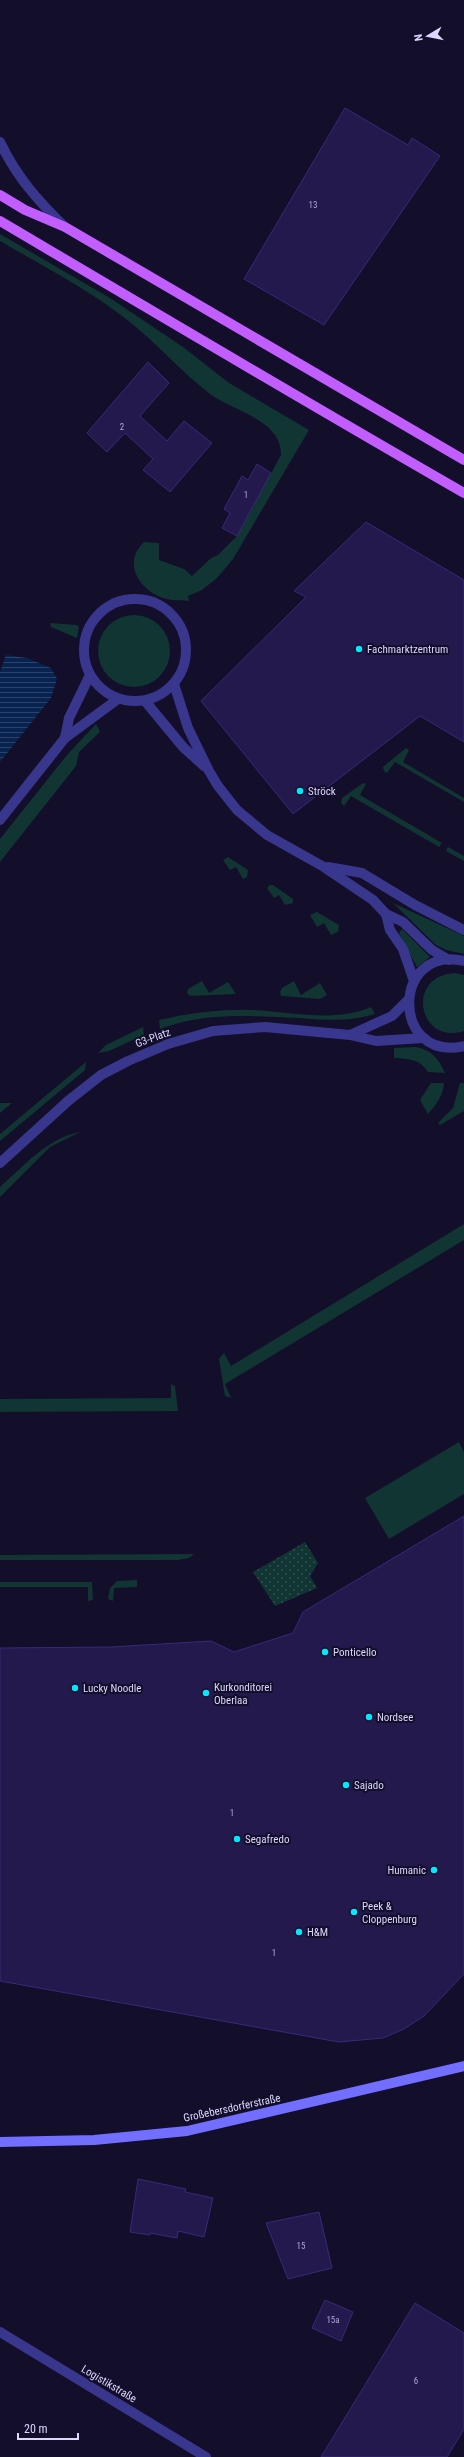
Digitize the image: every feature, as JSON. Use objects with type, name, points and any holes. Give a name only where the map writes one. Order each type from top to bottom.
[{"type":"main road","points":[[0,195],[25,210],[65,227],[464,460]]},
{"type":"main road","points":[[0,221],[223,350],[361,435],[464,493]]},
{"type":"street","points":[[0,142],[19,177],[35,197],[65,227]]},
{"type":"street","points":[[141,600],[161,607],[172,615],[182,630],[186,647],[183,669],[174,684],[162,694],[145,701],[118,699],[103,691],[90,676],[84,654],[86,636],[92,622],[111,605],[123,601],[141,600]]},
{"type":"street","points":[[65,738],[69,718],[90,676]]},
{"type":"street","points":[[174,684],[188,728],[209,771],[218,786],[237,810],[267,835],[324,867],[373,900],[386,914],[390,930],[402,949],[414,981]]},
{"type":"street","points":[[0,820],[65,738],[118,699]]},
{"type":"street","points":[[145,701],[183,746],[209,771]]},
{"type":"street","points":[[324,867],[362,873],[415,906],[464,930]]},
{"type":"street","name":"G3-Platz","points":[[386,914],[403,922],[432,950],[449,960]]},
{"type":"street","name":"G3-Platz","points":[[464,961],[449,960],[428,967],[414,981],[408,1000],[410,1016],[415,1028],[424,1038],[448,1048],[464,1046]]},
{"type":"street","name":"G3-Platz","points":[[350,1035],[392,1016],[408,1000]]},
{"type":"street","name":"G3-Platz","points":[[0,1163],[68,1101],[101,1076],[155,1049],[213,1031],[239,1028],[265,1028],[350,1035],[376,1041],[424,1038]]},
{"type":"street","name":"Großebersdorferstraße","points":[[0,2142],[94,2140],[187,2131],[464,2066]]},
{"type":"street","name":"Logistikstraße","points":[[0,2332],[206,2457]]},
{"type":"green space","points":[[0,234],[110,298],[183,347],[229,383],[309,430],[233,559],[217,578],[202,590],[188,596],[189,601],[170,600],[149,591],[142,584],[134,568],[134,559],[137,551],[144,542],[159,543],[159,560],[184,569],[192,576],[211,558],[218,555],[237,536],[281,455],[279,443],[274,433],[254,418],[210,394],[148,337],[112,308],[81,288],[0,241]]},
{"type":"green space","points":[[134,615],[154,621],[164,631],[170,651],[164,671],[154,681],[134,687],[114,681],[104,671],[98,651],[104,631],[114,621]]},
{"type":"green space","points":[[50,623],[77,625],[79,627],[77,638],[51,627]]},
{"type":"green space","points":[[96,724],[100,732],[79,752],[76,766],[0,862],[0,839],[67,755]]},
{"type":"green space","points":[[406,748],[409,750],[403,762],[464,798],[464,802],[395,762],[387,773],[384,771],[383,767]]},
{"type":"green space","points":[[363,783],[366,784],[360,795],[442,843],[439,847],[351,796],[344,806],[341,803],[342,798]]},
{"type":"green space","points":[[448,847],[464,856],[464,861],[446,851]]},
{"type":"green space","points":[[228,857],[248,870],[247,877],[243,879],[236,867],[230,870],[223,860]]},
{"type":"green space","points":[[270,885],[273,885],[293,899],[293,903],[285,905],[279,895],[274,898],[267,888]]},
{"type":"green space","points":[[393,903],[464,936],[464,954],[446,950],[436,945]]},
{"type":"green space","points":[[317,912],[339,925],[338,932],[331,935],[324,923],[317,927],[310,915]]},
{"type":"green space","points":[[402,929],[430,957],[417,967],[399,933]]},
{"type":"green space","points":[[455,973],[464,975],[464,1031],[449,1033],[436,1029],[428,1020],[424,1009],[424,997],[429,985],[439,977]]},
{"type":"green space","points":[[202,981],[209,993],[228,982],[236,994],[190,996],[187,993],[188,989]]},
{"type":"green space","points":[[294,981],[301,995],[320,983],[327,995],[320,999],[281,996],[280,992],[282,988]]},
{"type":"green space","points":[[371,1007],[375,1014],[365,1017],[346,1019],[328,1020],[264,1016],[229,1016],[194,1020],[160,1029],[159,1020],[194,1013],[229,1010],[253,1010],[328,1016],[357,1012]]},
{"type":"green space","points":[[143,1027],[144,1035],[109,1051],[98,1053],[106,1045]]},
{"type":"green space","points":[[415,1047],[430,1052],[440,1063],[445,1073],[428,1072],[421,1064],[414,1060],[394,1058],[394,1048]]},
{"type":"green space","points":[[86,1062],[85,1070],[0,1141],[0,1134]]},
{"type":"green space","points":[[431,1083],[444,1083],[439,1100],[428,1114],[420,1100]]},
{"type":"green space","points":[[460,1083],[464,1083],[464,1111],[440,1125],[438,1123],[453,1108]]},
{"type":"green space","points":[[0,1103],[12,1103],[0,1113]]},
{"type":"green space","points":[[80,1132],[50,1147],[0,1197],[0,1187],[27,1162],[57,1140]]},
{"type":"green space","points":[[464,1224],[464,1240],[225,1384],[231,1398],[225,1396],[219,1359],[224,1353],[231,1366]]},
{"type":"green space","points":[[171,1384],[175,1386],[178,1411],[0,1412],[0,1399],[171,1398]]},
{"type":"green space","points":[[459,1442],[464,1452],[464,1494],[389,1539],[365,1498]]},
{"type":"green space","points":[[305,1542],[318,1563],[310,1576],[317,1588],[275,1606],[253,1572]]},
{"type":"green space","points":[[194,1554],[189,1558],[178,1560],[0,1560],[0,1555]]},
{"type":"green space","points":[[137,1580],[137,1587],[114,1588],[113,1601],[108,1599],[110,1588],[117,1581]]},
{"type":"green space","points":[[0,1582],[92,1582],[93,1600],[88,1601],[88,1587],[0,1587]]},
{"type":"water","points":[[6,655],[27,658],[51,668],[57,679],[51,698],[0,762],[0,672]]},
{"type":"building","points":[[345,108],[408,145],[412,138],[440,156],[324,325],[244,279]]},
{"type":"building","points":[[148,362],[169,383],[140,416],[167,441],[184,421],[212,443],[170,492],[143,470],[153,459],[125,433],[107,452],[87,433]]},
{"type":"building","points":[[257,464],[271,473],[237,536],[222,528],[230,513],[224,509],[242,476],[248,480]]},
{"type":"building","name":"Fachmarktzentrum","points":[[366,522],[464,580],[464,742],[420,716],[293,814],[201,701],[306,597],[294,591]]},
{"type":"building","points":[[464,1516],[464,1974],[424,2016],[404,2029],[383,2038],[339,2042],[0,1981],[0,1648],[111,1647],[211,1641],[234,1652],[293,1633],[303,1612]]},
{"type":"building","points":[[138,2179],[186,2189],[185,2192],[213,2198],[204,2237],[178,2231],[177,2238],[150,2233],[150,2235],[130,2232]]},
{"type":"building","points":[[319,2212],[332,2268],[288,2279],[266,2223]]},
{"type":"building","points":[[325,2300],[353,2312],[341,2341],[312,2328]]},
{"type":"building","points":[[415,2303],[464,2333],[464,2429],[447,2457],[321,2457]]},
{"type":"place","name":"Fachmarktzentrum","points":[[359,649]]},
{"type":"place","name":"Ströck","points":[[300,791]]},
{"type":"place","name":"Ponticello","points":[[325,1652]]},
{"type":"place","name":"Lucky Noodle","points":[[75,1688]]},
{"type":"place","name":"Kurkonditorei Oberlaa","points":[[206,1693]]},
{"type":"place","name":"Nordsee","points":[[369,1717]]},
{"type":"place","name":"Sajado","points":[[346,1785]]},
{"type":"place","name":"Segafredo","points":[[237,1839]]},
{"type":"place","name":"Humanic","points":[[434,1870]]},
{"type":"place","name":"Peek & Cloppenburg","points":[[354,1912]]},
{"type":"place","name":"H&M","points":[[299,1932]]}]
